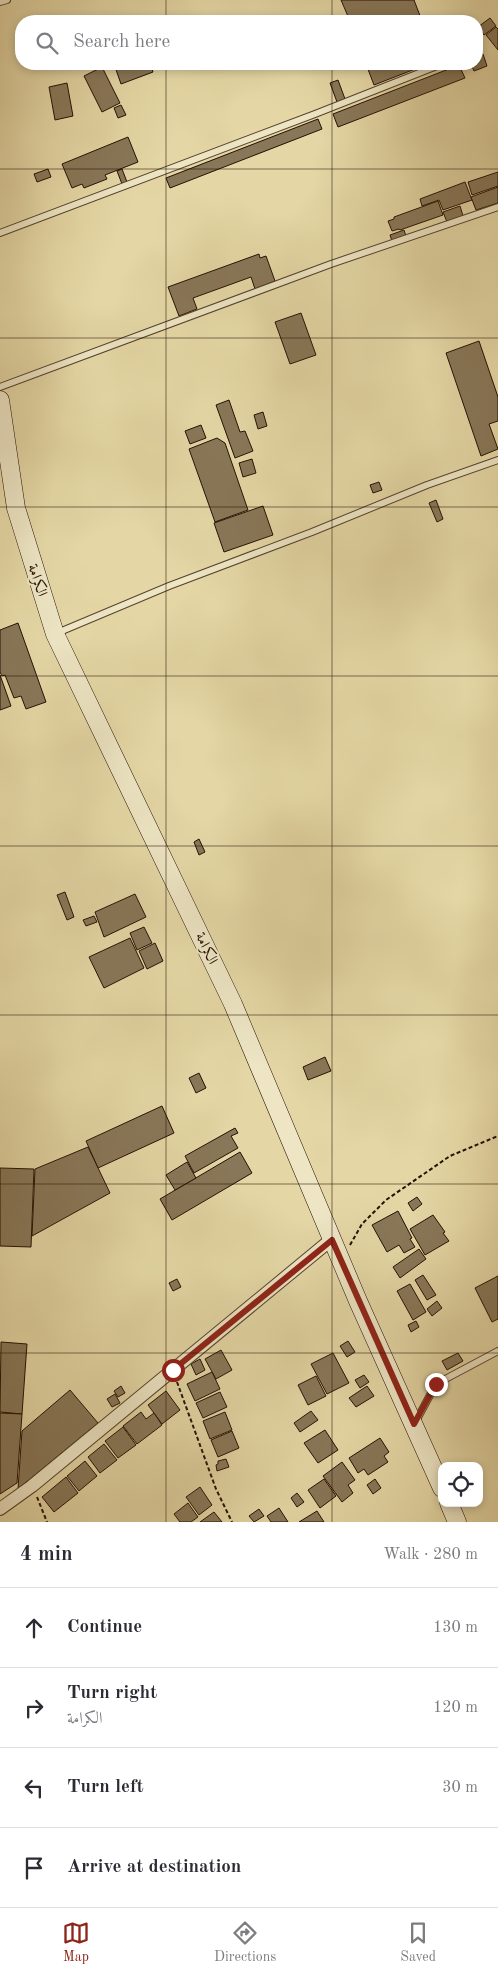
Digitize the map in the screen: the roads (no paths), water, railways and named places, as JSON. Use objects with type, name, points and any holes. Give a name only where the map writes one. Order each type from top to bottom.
[{"type":"main road","name":"الكرامة","points":[[1,406],[3,436],[16,508],[55,634],[233,1004],[340,1260],[438,1479]]},
{"type":"main road","points":[[451,1507],[457,1522]]},
{"type":"street","points":[[0,1509],[32,1486],[332,1240]]},
{"type":"lane","points":[[0,2],[7,0]]},
{"type":"lane","points":[[0,233],[427,70]]},
{"type":"lane","points":[[0,387],[312,271],[498,207]]},
{"type":"lane","points":[[55,634],[168,586],[312,532],[428,485],[498,460]]},
{"type":"lane","points":[[414,1424],[436,1384],[498,1350]]}]
